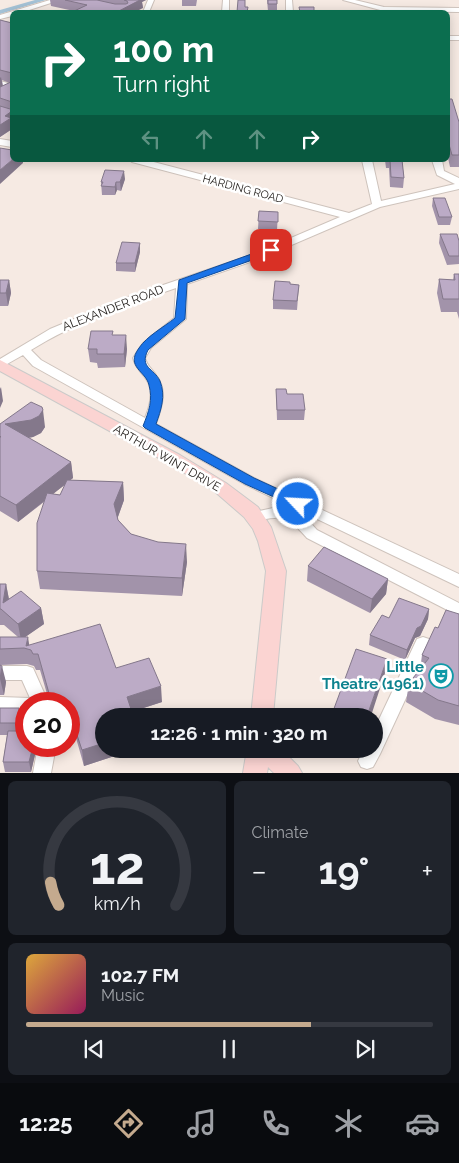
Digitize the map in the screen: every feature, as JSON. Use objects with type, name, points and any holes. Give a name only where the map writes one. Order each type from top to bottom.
[{"type":"main road","name":"ARTHUR WINT DRIVE","points":[[0,364],[220,487],[255,517],[268,541],[276,571],[263,708]]},
{"type":"main road","points":[[255,773],[257,758]]},
{"type":"main road","points":[[274,758],[290,773]]},
{"type":"street","points":[[24,10],[57,0]]},
{"type":"street","points":[[346,0],[384,9],[459,10]]},
{"type":"street","points":[[2,17],[10,15]]},
{"type":"street","points":[[0,82],[10,88]]},
{"type":"street","name":"HARDING ROAD","points":[[143,162],[351,217]]},
{"type":"street","points":[[367,162],[377,205]]},
{"type":"street","points":[[437,162],[440,173],[459,184]]},
{"type":"street","name":"ALEXANDER ROAD","points":[[0,364],[54,331],[129,300],[256,257],[377,205],[459,184]]},
{"type":"street","points":[[149,426],[158,402],[154,381],[141,367],[140,356],[144,348],[180,319],[182,282]]},
{"type":"street","points":[[24,349],[37,363],[249,481],[459,581]]},
{"type":"street","points":[[255,517],[271,511],[291,515],[303,523],[312,534],[459,610]]},
{"type":"street","points":[[383,728],[423,644]]},
{"type":"street","points":[[0,673],[27,674],[35,692]]},
{"type":"street","points":[[0,704],[15,704]]},
{"type":"street","points":[[42,773],[45,757]]},
{"type":"building","points":[[65,0],[97,0],[115,4],[126,4],[128,3],[127,1],[124,0],[140,0],[121,10],[76,10],[87,5]]},
{"type":"building","points":[[238,0],[245,0],[245,7],[248,7],[247,10],[237,10]]},
{"type":"building","points":[[268,0],[277,0],[277,4],[268,4]]},
{"type":"building","points":[[299,7],[314,7],[314,10],[300,10]]},
{"type":"building","points":[[0,20],[10,22],[10,72],[0,70]]},
{"type":"building","points":[[10,82],[10,101],[0,98],[0,87]]},
{"type":"building","points":[[450,99],[452,99],[459,122],[459,155],[452,155],[450,148]]},
{"type":"building","points":[[0,106],[10,109],[10,112],[5,116],[10,119],[0,125]]},
{"type":"building","points":[[0,148],[10,150],[10,162],[0,170]]},
{"type":"building","points":[[390,162],[402,162],[404,178],[391,177]]},
{"type":"building","points":[[105,170],[124,171],[120,182],[116,182],[115,187],[101,186]]},
{"type":"building","points":[[433,198],[445,198],[452,217],[439,217]]},
{"type":"building","points":[[259,211],[278,212],[278,222],[258,221]]},
{"type":"building","points":[[440,234],[457,234],[459,256],[449,256]]},
{"type":"building","points":[[122,242],[140,243],[135,263],[116,263]]},
{"type":"building","points":[[454,274],[459,274],[459,299],[443,299],[439,279],[455,280]]},
{"type":"building","points":[[0,280],[9,280],[6,293],[0,293]]},
{"type":"building","points":[[275,281],[299,285],[297,301],[273,300]]},
{"type":"building","points":[[91,331],[113,331],[112,335],[126,335],[124,354],[97,354],[97,349],[88,349]]},
{"type":"building","points":[[276,389],[286,389],[287,394],[303,394],[305,410],[277,410]]},
{"type":"building","points":[[31,402],[42,407],[43,410],[39,416],[31,420],[5,424],[71,462],[16,505],[0,496],[0,424]]},
{"type":"building","points":[[67,480],[123,482],[114,504],[118,520],[131,534],[158,542],[186,544],[182,578],[37,571],[37,523],[47,493],[60,495]]},
{"type":"building","points":[[324,547],[388,579],[372,599],[308,566]]},
{"type":"building","points":[[0,584],[6,584],[3,603],[21,591],[41,608],[18,624],[0,609]]},
{"type":"building","points":[[399,598],[429,609],[421,626],[417,628],[407,650],[370,635],[382,615],[389,618]]},
{"type":"building","name":"Little Theatre (1961)","points":[[446,610],[459,614],[459,706],[438,700],[409,683],[429,658],[422,655],[435,627],[438,628]]},
{"type":"building","points":[[100,624],[116,668],[149,658],[161,686],[127,697],[131,708],[95,708],[95,746],[82,750],[80,744],[80,692],[49,692],[38,654],[33,654],[31,650],[24,648],[0,649],[0,637],[28,637],[26,646]]},
{"type":"building","points":[[356,649],[387,659],[370,708],[334,708]]},
{"type":"building","points":[[0,708],[15,708],[15,723],[0,723]]},
{"type":"building","points":[[8,731],[15,731],[15,757],[30,757],[29,762],[3,762]]},
{"type":"waterway","points":[[0,12],[43,0]]},
{"type":"place","name":"Little Theatre (1961)","points":[[441,676]]},
{"type":"route","points":[[271,250],[256,257],[182,282],[180,319],[144,348],[140,356],[141,367],[154,381],[158,402],[149,426],[249,481],[298,504]]}]
